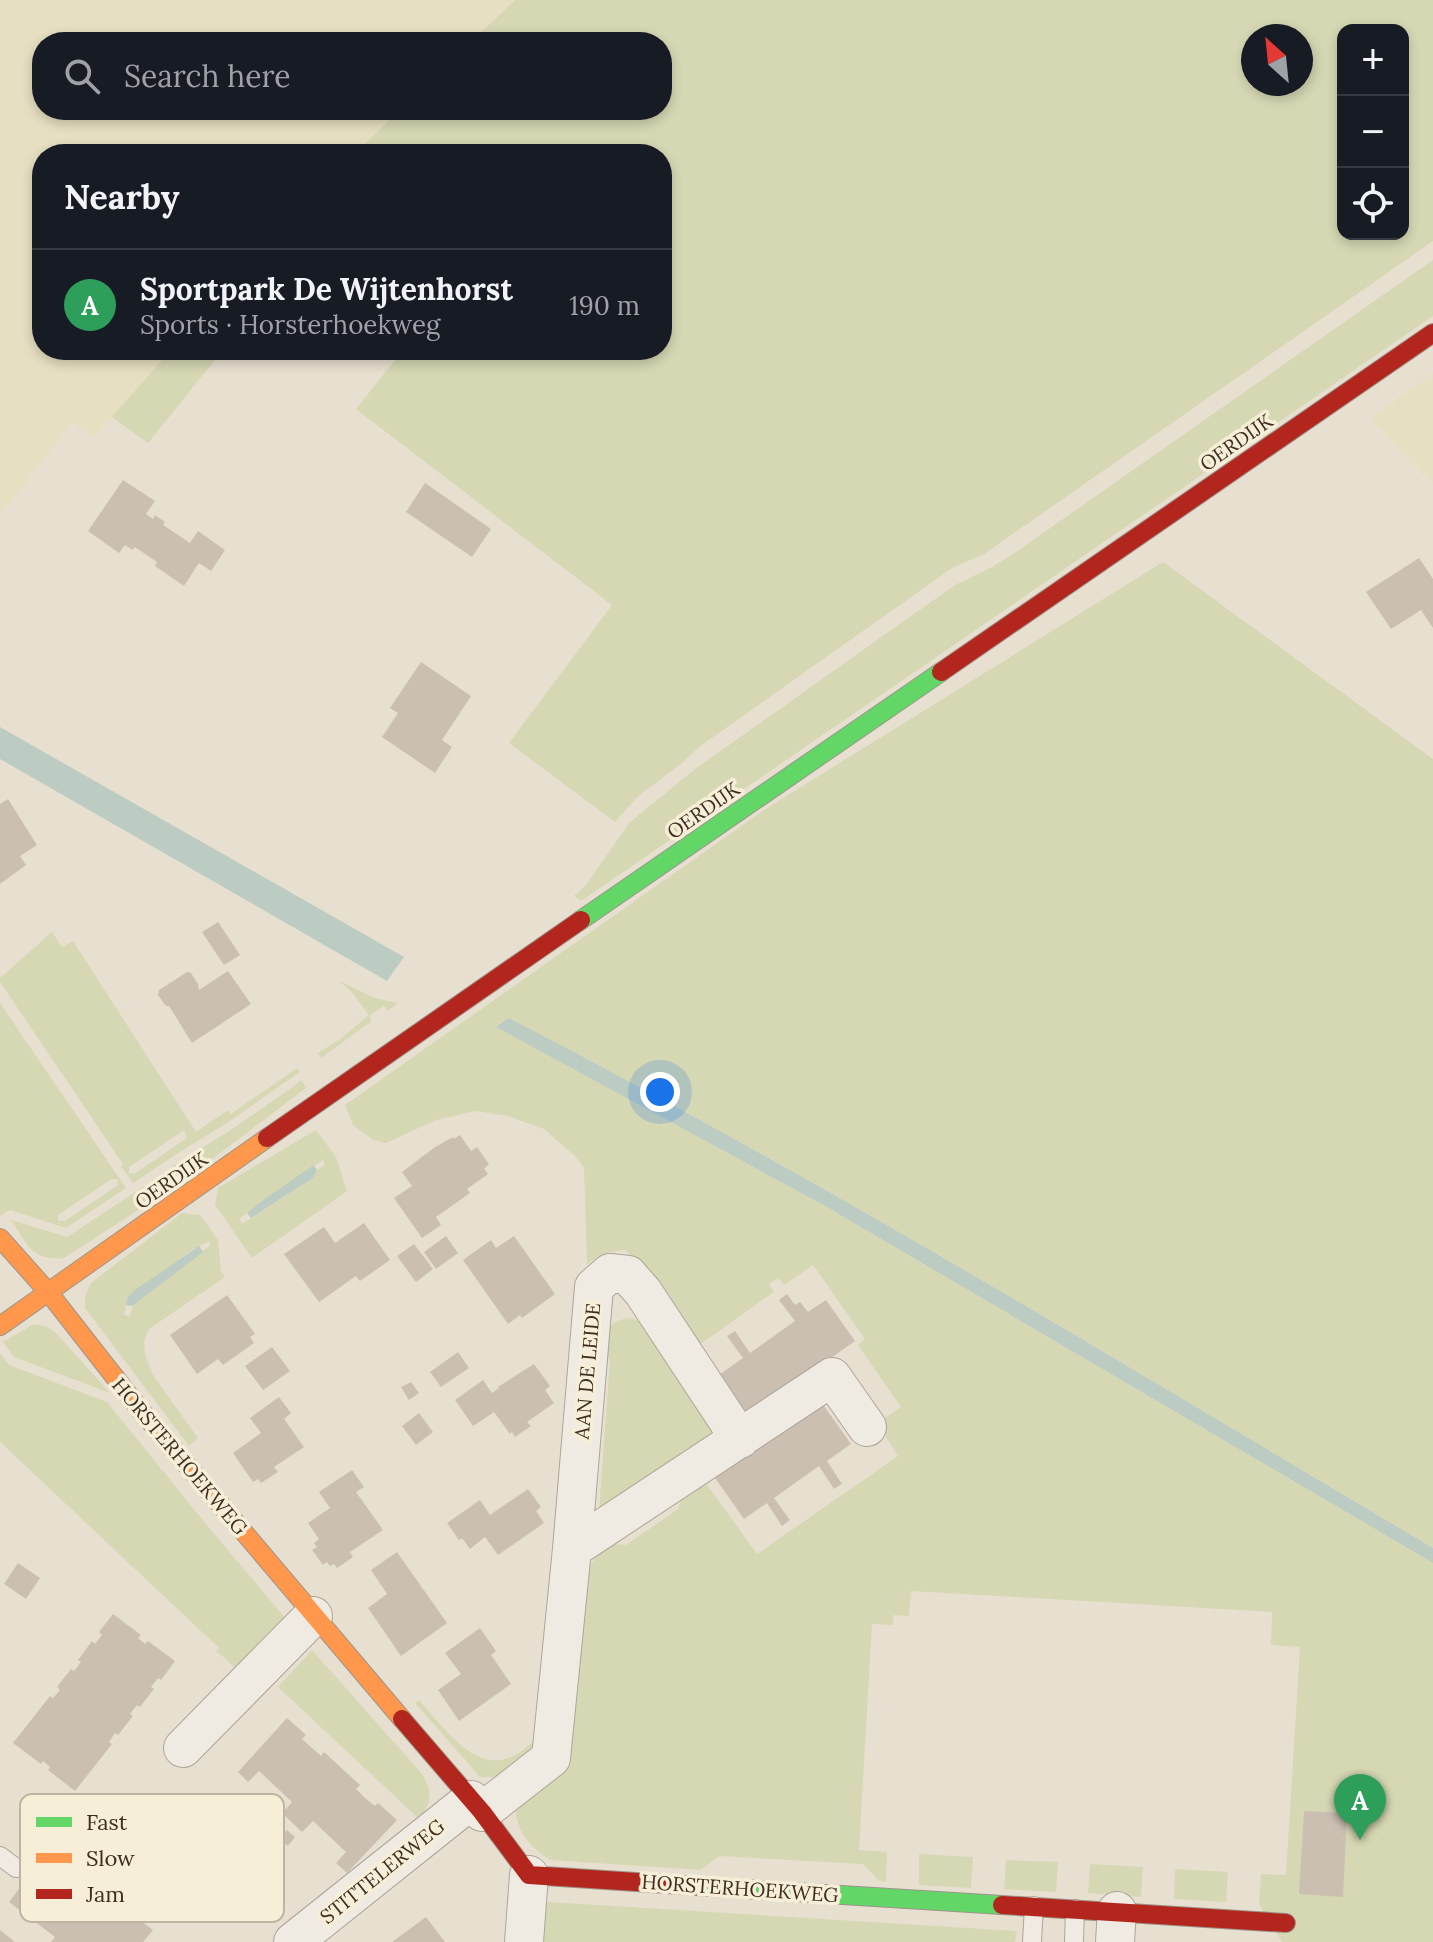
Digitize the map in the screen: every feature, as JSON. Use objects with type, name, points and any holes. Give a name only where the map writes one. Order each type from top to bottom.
[{"type":"street","name":"OERDIJK","points":[[0,1326],[449,1011],[1433,333]]},
{"type":"street","name":"HORSTERHOEKWEG","points":[[0,1238],[49,1293],[142,1412],[476,1806],[529,1875],[1075,1909],[1116,1927],[1286,1923]]},
{"type":"street","name":"AAN DE LEIDE","points":[[476,1806],[551,1758],[594,1287],[610,1273],[628,1275],[643,1292],[740,1439]]},
{"type":"street","points":[[572,1549],[832,1377],[867,1427]]},
{"type":"street","points":[[183,1748],[313,1616]]},
{"type":"street","name":"STITTELERWEG","points":[[293,1942],[476,1806]]},
{"type":"street","points":[[524,1942],[529,1875]]},
{"type":"lane","points":[[0,1856],[16,1868]]},
{"type":"lane","points":[[1032,1942],[1034,1906]]},
{"type":"lane","points":[[1074,1942],[1075,1909]]},
{"type":"shaded area","points":[[0,0],[515,0],[481,32],[32,32],[32,120],[390,120],[364,144],[32,144],[32,360],[162,360],[94,438],[73,422],[0,516]]},
{"type":"shaded area","points":[[1433,374],[1433,485],[1370,418]]},
{"type":"shaded area","points":[[0,727],[404,957],[387,981],[0,759]]},
{"type":"shaded area","points":[[509,1018],[744,1144],[1090,1344],[1433,1548],[1433,1563],[825,1206],[496,1027]]},
{"type":"shaded area","points":[[314,1165],[317,1170],[313,1178],[251,1218],[247,1213],[263,1200]]},
{"type":"shaded area","points":[[199,1246],[203,1252],[132,1306],[126,1305],[128,1297],[135,1290]]},
{"type":"green space","points":[[515,0],[1433,0],[1433,241],[984,554],[952,568],[699,747],[637,797],[615,822],[509,743],[612,605],[356,409],[395,360],[672,360],[672,144],[364,144],[390,120],[672,120],[672,32],[481,32]]},
{"type":"green space","points":[[1433,260],[1433,316],[581,901],[574,896],[586,885],[629,823],[695,769],[955,585],[1013,554]]},
{"type":"green space","points":[[162,360],[215,360],[148,443],[112,417]]},
{"type":"green space","points":[[1163,562],[1433,759],[1433,1548],[975,1276],[744,1144],[509,1018],[497,1027],[825,1206],[1433,1563],[1433,1942],[1282,1942],[1259,1904],[1261,1874],[1286,1875],[1300,1647],[1271,1645],[1272,1612],[911,1591],[909,1616],[894,1615],[893,1625],[872,1624],[859,1850],[887,1852],[886,1882],[879,1881],[863,1864],[719,1856],[701,1870],[550,1860],[526,1838],[518,1824],[516,1808],[585,1574],[599,1552],[611,1544],[626,1545],[678,1509],[683,1494],[703,1479],[757,1554],[898,1456],[877,1423],[901,1407],[858,1345],[865,1339],[813,1265],[784,1285],[778,1278],[769,1284],[774,1292],[695,1348],[626,1250],[605,1254],[587,1265],[584,1168],[544,1129],[508,1116],[475,1111],[436,1120],[386,1143],[373,1140],[353,1125],[345,1105],[764,810]]},
{"type":"green space","points":[[52,932],[62,947],[73,941],[196,1132],[228,1110],[231,1114],[297,1068],[300,1072],[133,1183],[0,978]],"holes":[[[184,1130],[187,1138],[134,1174],[129,1173],[129,1167]]]},
{"type":"green space","points":[[339,981],[375,998],[398,1003],[388,1011],[384,1006],[369,1016],[372,1021],[321,1058],[318,1053],[369,1015]]},
{"type":"green space","points":[[0,1003],[126,1188],[66,1228],[10,1210],[0,1216]],"holes":[[[112,1179],[117,1179],[118,1185],[65,1221],[58,1221],[58,1215]]]},
{"type":"green space","points":[[302,1080],[306,1088],[182,1182],[171,1167]]},
{"type":"green space","points":[[316,1130],[336,1157],[347,1191],[252,1258],[215,1205],[218,1188]],"holes":[[[323,1160],[325,1165],[317,1170],[313,1178],[242,1224],[239,1219],[263,1200]]]},
{"type":"green space","points":[[164,1173],[174,1187],[64,1258],[37,1254],[11,1220],[67,1237]]},
{"type":"green space","points":[[182,1213],[200,1215],[218,1240],[221,1272],[225,1277],[149,1329],[144,1347],[155,1378],[198,1438],[189,1446],[85,1308],[85,1296],[91,1283]],"holes":[[[209,1241],[211,1245],[134,1303],[130,1316],[124,1315],[128,1297],[192,1250]]]},
{"type":"green space","points":[[630,1318],[640,1321],[712,1422],[712,1432],[709,1440],[599,1511],[610,1360],[601,1348],[610,1327]]},
{"type":"green space","points":[[34,1324],[55,1332],[110,1393],[14,1357],[3,1342]]},
{"type":"green space","points":[[0,1353],[9,1365],[107,1402],[285,1618],[236,1669],[219,1653],[215,1653],[219,1648],[0,1442]]},
{"type":"green space","points":[[312,1650],[423,1775],[430,1798],[418,1818],[278,1687]]},
{"type":"green space","points":[[419,1700],[458,1743],[487,1759],[503,1760],[519,1753],[537,1737],[541,1741],[505,1772],[494,1777],[480,1777],[415,1703]]},
{"type":"green space","points":[[919,1854],[973,1857],[971,1888],[919,1885]]},
{"type":"green space","points":[[1006,1860],[1058,1862],[1056,1892],[1004,1889]]},
{"type":"green space","points":[[1090,1864],[1143,1867],[1141,1897],[1088,1893]]},
{"type":"green space","points":[[1175,1869],[1228,1872],[1226,1902],[1174,1899]]},
{"type":"green space","points":[[548,1902],[1017,1931],[1015,1942],[534,1942],[543,1907]]},
{"type":"building","points":[[123,480],[155,501],[146,514],[153,519],[155,515],[165,522],[163,525],[190,543],[198,531],[225,550],[211,571],[199,563],[184,586],[155,566],[157,562],[135,547],[133,550],[125,545],[119,553],[88,531]]},
{"type":"building","points":[[425,483],[491,529],[472,557],[406,512]]},
{"type":"building","points":[[1419,558],[1433,579],[1433,628],[1421,610],[1391,629],[1366,592]]},
{"type":"building","points":[[421,662],[471,696],[442,740],[452,747],[435,773],[382,737],[398,713],[390,708]]},
{"type":"building","points":[[8,799],[37,845],[20,856],[26,865],[0,884],[0,804]]},
{"type":"building","points":[[218,922],[240,955],[224,965],[202,932]]},
{"type":"building","points":[[228,971],[251,1004],[192,1043],[169,1006],[158,995],[159,990],[187,972],[191,973],[199,990]]},
{"type":"building","points":[[460,1135],[471,1151],[477,1147],[489,1164],[484,1169],[488,1174],[467,1189],[470,1193],[436,1217],[441,1225],[422,1238],[394,1198],[412,1186],[402,1172],[435,1147]]},
{"type":"building","points":[[364,1223],[390,1260],[360,1281],[356,1276],[319,1302],[284,1254],[324,1227],[335,1243]]},
{"type":"building","points":[[446,1236],[458,1253],[436,1269],[424,1252]]},
{"type":"building","points":[[514,1236],[555,1294],[522,1318],[520,1315],[508,1324],[463,1260],[491,1240],[496,1248]]},
{"type":"building","points":[[414,1244],[433,1269],[416,1282],[397,1256]]},
{"type":"building","points":[[787,1294],[795,1305],[800,1302],[808,1312],[826,1300],[855,1341],[748,1416],[719,1375],[743,1358],[727,1336],[735,1331],[750,1353],[795,1321],[779,1300]]},
{"type":"building","points":[[227,1295],[255,1334],[250,1337],[254,1343],[223,1365],[218,1359],[197,1374],[170,1335]]},
{"type":"building","points":[[272,1347],[290,1371],[263,1390],[245,1366]]},
{"type":"building","points":[[458,1352],[469,1368],[441,1387],[430,1372]]},
{"type":"building","points":[[534,1364],[550,1386],[545,1390],[554,1403],[527,1422],[531,1426],[515,1437],[494,1412],[473,1426],[455,1400],[483,1380],[492,1393]]},
{"type":"building","points":[[411,1382],[419,1393],[409,1400],[401,1387]]},
{"type":"building","points":[[279,1397],[291,1413],[284,1419],[304,1447],[274,1467],[278,1472],[261,1483],[258,1479],[253,1482],[233,1453],[261,1433],[250,1418]]},
{"type":"building","points":[[822,1403],[851,1444],[827,1461],[842,1484],[834,1489],[819,1466],[774,1498],[790,1520],[782,1526],[767,1503],[744,1519],[715,1478]]},
{"type":"building","points":[[419,1413],[433,1432],[416,1445],[402,1426]]},
{"type":"building","points":[[352,1470],[364,1487],[356,1492],[383,1530],[350,1552],[353,1557],[337,1568],[327,1562],[323,1565],[312,1550],[317,1547],[314,1543],[319,1539],[308,1523],[330,1508],[319,1492]]},
{"type":"building","points":[[528,1489],[541,1507],[536,1511],[544,1523],[498,1555],[485,1537],[470,1549],[447,1523],[480,1500],[490,1515]]},
{"type":"building","points":[[397,1552],[447,1623],[401,1656],[368,1608],[387,1594],[371,1570]]},
{"type":"building","points":[[18,1563],[40,1578],[26,1599],[4,1584]]},
{"type":"building","points":[[113,1614],[141,1635],[138,1638],[145,1644],[148,1641],[175,1661],[161,1680],[158,1678],[151,1687],[154,1689],[140,1707],[137,1705],[130,1714],[133,1716],[118,1735],[115,1733],[109,1742],[112,1744],[75,1791],[48,1770],[50,1767],[43,1761],[41,1764],[13,1743],[50,1696],[53,1698],[60,1690],[57,1687],[81,1662],[78,1660],[92,1641],[95,1644],[102,1635],[99,1632]]},
{"type":"building","points":[[480,1628],[496,1651],[491,1655],[511,1684],[459,1721],[438,1690],[461,1674],[445,1653]]},
{"type":"building","points":[[287,1718],[306,1735],[302,1739],[321,1756],[324,1752],[360,1785],[356,1789],[365,1798],[375,1806],[378,1803],[397,1820],[347,1873],[336,1863],[346,1852],[313,1821],[302,1832],[284,1815],[292,1802],[284,1794],[259,1771],[248,1782],[238,1772]]},
{"type":"building","points":[[1304,1811],[1347,1813],[1343,1897],[1299,1894]]},
{"type":"building","points":[[287,1830],[295,1837],[288,1846],[284,1843]]},
{"type":"building","points":[[20,1888],[20,1910],[9,1902]]},
{"type":"building","points":[[426,1917],[445,1942],[392,1942]]},
{"type":"building","points":[[35,1922],[142,1922],[153,1930],[143,1942],[51,1942],[55,1937]]},
{"type":"building","points":[[0,1930],[15,1942],[0,1942]]},
{"type":"traffic: fast","points":[[581,920],[941,672]]},
{"type":"traffic: fast","points":[[697,1886],[1002,1905]]},
{"type":"traffic: slow","points":[[0,1326],[267,1138]]},
{"type":"traffic: slow","points":[[0,1238],[49,1293],[142,1412],[402,1719]]},
{"type":"traffic: jam","points":[[941,672],[1433,333]]},
{"type":"traffic: jam","points":[[267,1138],[581,920]]},
{"type":"traffic: jam","points":[[402,1719],[482,1812],[529,1875],[697,1886]]},
{"type":"traffic: jam","points":[[1002,1905],[1286,1923]]},
{"type":"place","name":"Sportpark De Wijtenhorst","points":[[1360,1840]]}]
